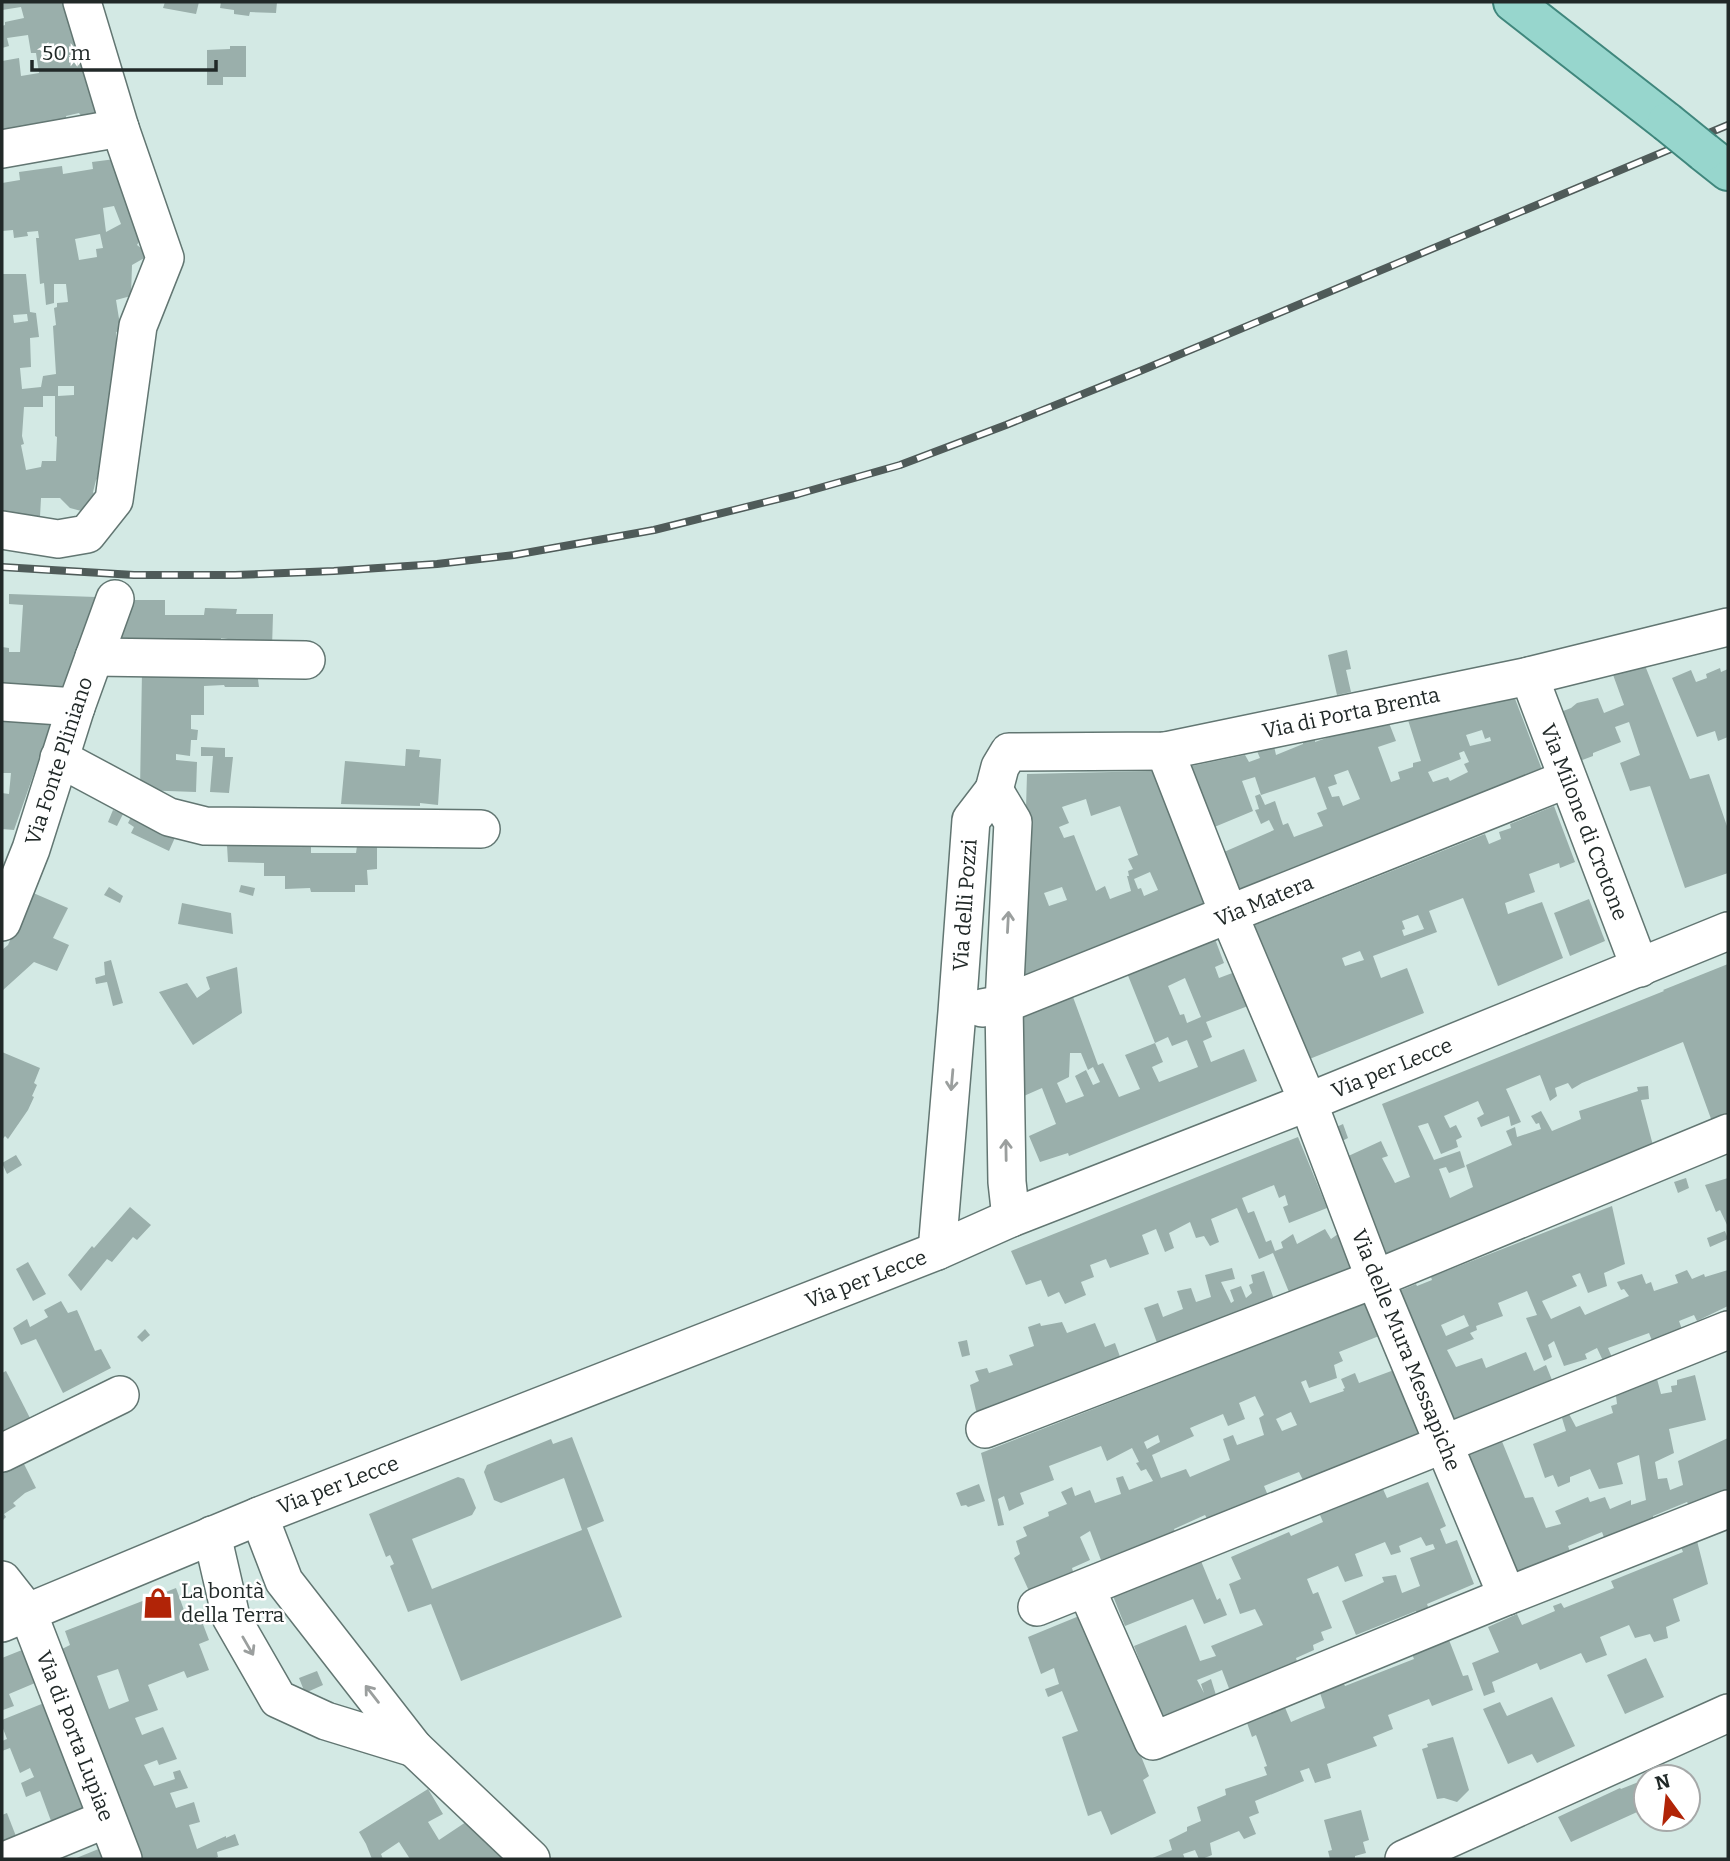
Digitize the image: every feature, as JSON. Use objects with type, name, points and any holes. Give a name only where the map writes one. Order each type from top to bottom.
[{"type":"main road","points":[[1513,2],[1716,162]]},
{"type":"street","points":[[2,530],[58,539],[88,534],[114,500],[138,326],[165,258],[120,128],[82,2]]},
{"type":"street","points":[[2,149],[120,128]]},
{"type":"street","name":"Via Fonte Pliniano","points":[[2,922],[16,848],[59,758],[115,599]]},
{"type":"street","name":"Via di Porta Brenta","points":[[994,790],[1000,767],[1009,752],[1165,751],[1529,676],[1728,627]]},
{"type":"street","points":[[94,657],[306,660]]},
{"type":"street","name":"Via Milone di Crotone","points":[[1529,676],[1640,968]]},
{"type":"street","points":[[2,702],[76,707]]},
{"type":"street","name":"Via delle Mura Messapiche","points":[[1165,751],[1308,1102],[1375,1279],[1507,1596]]},
{"type":"street","points":[[59,758],[169,817],[205,825],[481,829]]},
{"type":"street","name":"Via Matera","points":[[957,1012],[1004,1004],[1567,779]]},
{"type":"street","name":"Via delli Pozzi","points":[[937,1251],[971,820],[994,790],[1013,822],[1004,1004],[1007,1182],[1011,1218]]},
{"type":"street","name":"Via per Lecce","points":[[15,1618],[259,1516],[937,1251],[1011,1218],[1308,1102],[1728,931]]},
{"type":"street","points":[[985,1429],[1375,1279],[1728,1133]]},
{"type":"street","points":[[1037,1607],[1728,1330]]},
{"type":"street","points":[[2,1453],[120,1395]]},
{"type":"street","points":[[1086,1588],[1153,1741],[1728,1509]]},
{"type":"street","points":[[259,1516],[284,1581],[414,1748],[531,1859]]},
{"type":"street","points":[[212,1535],[231,1617],[278,1699],[326,1721],[414,1748]]},
{"type":"street","name":"Via di Porta Lupiae","points":[[2,1580],[15,1618],[123,1859]]},
{"type":"street","points":[[1404,1859],[1728,1713]]},
{"type":"street","points":[[9,1859],[106,1819]]},
{"type":"building","points":[[2,2],[64,2],[108,116],[82,117],[79,113],[66,116],[68,131],[2,140],[2,61],[19,58],[21,76],[39,73],[36,53],[31,53],[28,35],[7,38],[9,46],[2,48],[2,26],[5,22],[24,18],[21,7],[2,10]]},
{"type":"building","points":[[165,2],[199,2],[196,14],[163,8]]},
{"type":"building","points":[[221,2],[277,2],[276,13],[250,12],[249,16],[234,14],[234,10],[220,8]]},
{"type":"building","points":[[230,46],[246,46],[246,77],[223,77],[223,85],[207,85],[207,50],[230,49]]},
{"type":"building","points":[[123,158],[142,236],[137,245],[141,248],[148,240],[153,253],[132,265],[131,296],[116,300],[121,331],[116,332],[99,477],[93,492],[95,496],[85,512],[70,508],[60,498],[41,498],[40,517],[35,516],[34,520],[2,517],[2,274],[26,274],[30,312],[36,313],[39,337],[30,338],[31,367],[20,368],[22,389],[41,387],[43,376],[56,374],[54,308],[57,303],[68,302],[66,284],[54,284],[54,303],[46,305],[44,283],[40,284],[36,238],[39,238],[38,231],[27,232],[28,236],[14,238],[13,230],[2,231],[2,183],[20,180],[19,172],[62,166],[63,174],[93,169],[92,162]],"holes":[[[114,206],[121,224],[106,232],[103,208]],[[100,234],[103,248],[96,249],[97,257],[79,260],[75,239]],[[27,314],[28,321],[14,323],[13,315]],[[58,386],[74,386],[74,395],[58,396]],[[43,396],[55,396],[56,461],[42,461],[41,467],[26,470],[21,445],[24,444],[24,407],[43,407]]]},
{"type":"building","points":[[9,594],[96,597],[64,689],[2,685],[2,647],[9,648],[9,652],[20,652],[23,605],[9,604]]},
{"type":"building","points":[[126,600],[165,600],[165,615],[204,615],[205,608],[237,609],[236,614],[273,614],[272,648],[228,648],[228,639],[221,638],[221,656],[109,650]]},
{"type":"building","points":[[1347,650],[1351,669],[1346,670],[1351,692],[1337,695],[1328,655]]},
{"type":"building","points":[[1644,663],[1690,779],[1709,774],[1728,829],[1728,873],[1685,888],[1650,786],[1630,791],[1620,763],[1640,755],[1629,722],[1615,727],[1621,742],[1577,762],[1558,713],[1577,703],[1598,698],[1604,713],[1624,705],[1612,672]]},
{"type":"building","points":[[1720,668],[1721,672],[1728,669],[1728,737],[1718,741],[1715,731],[1697,737],[1672,678],[1691,670],[1696,682]]},
{"type":"building","points":[[142,671],[257,672],[259,687],[204,686],[204,715],[191,715],[191,729],[198,730],[197,740],[191,740],[190,756],[176,754],[176,760],[197,762],[196,792],[140,790]]},
{"type":"building","points":[[1514,696],[1544,775],[1238,895],[1224,852],[1274,830],[1269,820],[1261,824],[1255,810],[1259,809],[1255,796],[1260,794],[1265,805],[1275,801],[1283,825],[1288,823],[1294,837],[1323,826],[1317,813],[1327,809],[1315,777],[1261,795],[1255,777],[1242,781],[1253,811],[1212,828],[1187,767],[1245,755],[1249,762],[1260,758],[1257,751],[1274,746],[1276,755],[1303,744],[1303,741],[1315,739],[1315,742],[1389,723],[1396,741],[1378,747],[1391,782],[1400,779],[1398,772],[1421,761],[1408,720]],"holes":[[[1482,730],[1485,739],[1490,737],[1491,741],[1470,746],[1466,735]],[[1464,751],[1469,762],[1464,764],[1468,772],[1450,781],[1448,777],[1433,782],[1428,772],[1461,759],[1459,753]],[[1348,770],[1360,799],[1343,806],[1339,796],[1332,797],[1328,787],[1337,784],[1334,775]]]},
{"type":"building","points":[[2,719],[52,722],[14,830],[2,829],[2,793],[9,794],[11,773],[2,773]]},
{"type":"building","points":[[201,747],[225,748],[225,757],[233,757],[229,793],[210,792],[213,756],[201,756]]},
{"type":"building","points":[[406,749],[420,750],[419,757],[441,759],[438,805],[341,804],[345,761],[405,766]]},
{"type":"building","points":[[1154,771],[1208,907],[1021,980],[1027,774]],"holes":[[[1086,799],[1091,816],[1120,806],[1138,855],[1128,859],[1133,869],[1128,871],[1127,876],[1131,891],[1110,899],[1105,886],[1096,891],[1074,835],[1064,838],[1059,827],[1069,823],[1062,807]],[[1150,872],[1158,890],[1144,896],[1134,879]],[[1062,887],[1067,900],[1049,906],[1044,893]]]},
{"type":"building","points":[[1554,806],[1575,862],[1560,868],[1559,863],[1529,874],[1535,892],[1505,903],[1508,914],[1542,902],[1563,958],[1498,986],[1463,898],[1429,911],[1437,932],[1373,956],[1381,978],[1407,968],[1424,1013],[1307,1060],[1253,926],[1485,834],[1489,844],[1501,839],[1499,832],[1511,828],[1510,824]],"holes":[[[1418,915],[1424,929],[1404,936],[1402,921]],[[1360,951],[1364,960],[1345,966],[1342,958]]]},
{"type":"building","points":[[113,810],[123,814],[117,826],[108,822]]},
{"type":"building","points":[[134,811],[177,833],[169,851],[131,833],[134,827],[128,823]]},
{"type":"building","points":[[227,845],[311,846],[311,853],[356,853],[357,846],[377,846],[377,869],[367,870],[368,885],[355,885],[355,892],[285,889],[285,876],[264,876],[264,863],[228,862]]},
{"type":"building","points":[[241,885],[255,888],[253,896],[239,892]]},
{"type":"building","points":[[109,887],[123,896],[120,903],[104,895]]},
{"type":"building","points":[[31,892],[68,908],[53,938],[69,945],[57,971],[34,962],[2,991],[2,950],[8,945]]},
{"type":"building","points":[[1589,899],[1605,941],[1570,956],[1554,913]]},
{"type":"building","points":[[182,903],[231,913],[233,934],[178,924]]},
{"type":"building","points":[[1215,939],[1224,963],[1215,967],[1219,978],[1235,972],[1248,1006],[1206,1022],[1212,1037],[1203,1041],[1211,1062],[1244,1049],[1257,1081],[1069,1156],[1068,1153],[1040,1162],[1029,1136],[1056,1124],[1042,1088],[1017,1099],[1020,1018],[1073,997],[1098,1065],[1103,1063],[1119,1097],[1140,1089],[1125,1055],[1155,1043],[1127,973]],"holes":[[[1185,978],[1201,1017],[1187,1023],[1184,1014],[1180,1015],[1168,986]],[[1168,1037],[1172,1046],[1187,1040],[1198,1067],[1159,1082],[1152,1067],[1163,1062],[1155,1043]],[[1070,1053],[1081,1053],[1088,1070],[1093,1067],[1100,1082],[1093,1085],[1086,1070],[1075,1076],[1084,1096],[1066,1103],[1057,1083],[1069,1077]]]},
{"type":"building","points":[[111,960],[123,1003],[113,1006],[107,982],[96,984],[95,978],[105,975],[104,962]]},
{"type":"building","points":[[1728,964],[1728,1121],[1714,1127],[1683,1042],[1572,1089],[1568,1083],[1555,1088],[1557,1096],[1550,1101],[1540,1075],[1506,1089],[1521,1122],[1511,1126],[1509,1116],[1481,1127],[1477,1118],[1484,1114],[1478,1101],[1444,1116],[1450,1128],[1456,1125],[1462,1137],[1456,1140],[1458,1147],[1441,1154],[1428,1123],[1418,1126],[1434,1160],[1460,1151],[1465,1167],[1449,1173],[1446,1167],[1439,1169],[1450,1198],[1473,1187],[1466,1165],[1512,1145],[1506,1131],[1515,1127],[1517,1137],[1541,1129],[1531,1116],[1541,1111],[1552,1131],[1581,1119],[1579,1111],[1638,1091],[1637,1087],[1648,1086],[1649,1099],[1641,1100],[1655,1153],[1643,1156],[1641,1149],[1385,1259],[1344,1158],[1381,1141],[1388,1156],[1382,1158],[1395,1183],[1410,1177],[1382,1104]]},
{"type":"building","points":[[237,967],[242,1013],[193,1045],[159,992],[187,983],[197,998],[210,989],[206,977]]},
{"type":"building","points":[[2,1052],[40,1068],[34,1083],[37,1085],[32,1096],[34,1097],[28,1110],[8,1139],[5,1136],[2,1140]]},
{"type":"building","points":[[1343,1124],[1348,1138],[1338,1143],[1332,1129]]},
{"type":"building","points":[[1298,1137],[1327,1208],[1289,1223],[1283,1207],[1288,1205],[1285,1195],[1279,1198],[1274,1185],[1242,1198],[1248,1213],[1254,1211],[1266,1242],[1271,1240],[1275,1251],[1283,1248],[1281,1242],[1293,1234],[1297,1244],[1325,1229],[1331,1239],[1338,1234],[1353,1271],[1291,1297],[1273,1253],[1259,1259],[1237,1208],[1211,1219],[1219,1242],[1210,1246],[1204,1236],[1196,1238],[1190,1222],[1169,1233],[1174,1248],[1165,1252],[1156,1229],[1142,1235],[1149,1254],[1110,1268],[1106,1259],[1090,1265],[1094,1277],[1081,1282],[1086,1295],[1065,1304],[1059,1292],[1048,1297],[1041,1280],[1026,1285],[1011,1251]]},
{"type":"building","points":[[16,1155],[22,1165],[7,1174],[2,1163]]},
{"type":"building","points":[[1686,1178],[1689,1188],[1678,1193],[1674,1182]]},
{"type":"building","points":[[1728,1178],[1728,1227],[1720,1210],[1716,1212],[1705,1185]]},
{"type":"building","points":[[1612,1206],[1625,1264],[1604,1273],[1607,1286],[1588,1293],[1580,1273],[1572,1276],[1577,1286],[1542,1301],[1551,1319],[1580,1306],[1585,1315],[1629,1296],[1624,1289],[1621,1290],[1617,1282],[1642,1274],[1646,1284],[1651,1282],[1654,1291],[1678,1283],[1675,1275],[1687,1270],[1692,1279],[1728,1270],[1728,1306],[1697,1321],[1694,1315],[1679,1321],[1684,1335],[1654,1346],[1649,1333],[1608,1348],[1614,1362],[1605,1365],[1597,1348],[1585,1354],[1587,1359],[1564,1366],[1554,1341],[1548,1345],[1552,1357],[1544,1361],[1526,1318],[1537,1315],[1527,1291],[1498,1303],[1503,1316],[1476,1326],[1477,1330],[1470,1333],[1474,1339],[1447,1350],[1456,1367],[1482,1358],[1486,1368],[1526,1352],[1534,1371],[1546,1365],[1554,1385],[1454,1426],[1399,1291],[1432,1280],[1431,1277]],"holes":[[[1464,1315],[1469,1326],[1446,1336],[1441,1325]]]},
{"type":"building","points":[[130,1207],[151,1225],[137,1240],[133,1237],[112,1262],[107,1259],[81,1291],[68,1275]]},
{"type":"building","points":[[1725,1231],[1728,1239],[1710,1247],[1707,1238]]},
{"type":"building","points":[[28,1262],[46,1294],[33,1301],[16,1269]]},
{"type":"building","points":[[1232,1268],[1235,1279],[1221,1282],[1231,1303],[1234,1301],[1230,1290],[1241,1286],[1246,1298],[1252,1293],[1249,1285],[1253,1283],[1251,1275],[1264,1271],[1275,1302],[1159,1348],[1144,1308],[1158,1303],[1163,1317],[1183,1309],[1177,1291],[1191,1288],[1196,1302],[1211,1297],[1205,1275]]},
{"type":"building","points":[[61,1301],[68,1313],[77,1310],[95,1351],[101,1349],[111,1368],[63,1393],[36,1339],[21,1345],[13,1328],[27,1319],[30,1327],[48,1317],[44,1310]]},
{"type":"building","points":[[1367,1302],[1379,1336],[1339,1352],[1343,1361],[1334,1365],[1337,1378],[1309,1388],[1306,1380],[1301,1382],[1310,1403],[1344,1391],[1341,1379],[1355,1373],[1359,1383],[1394,1370],[1422,1436],[1305,1484],[1299,1472],[1264,1486],[1269,1498],[1209,1522],[1205,1515],[1174,1529],[1176,1535],[1144,1548],[1142,1544],[1101,1560],[1090,1531],[1080,1537],[1090,1560],[1072,1568],[1074,1575],[1060,1581],[1058,1578],[1029,1591],[1014,1558],[1020,1554],[1016,1541],[1027,1536],[1023,1527],[1049,1516],[1048,1512],[1067,1504],[1061,1492],[1072,1487],[1075,1496],[1090,1490],[1095,1503],[1121,1494],[1116,1478],[1123,1476],[1129,1490],[1153,1481],[1146,1469],[1141,1471],[1132,1448],[1107,1461],[1101,1446],[1049,1466],[1054,1480],[1020,1493],[1024,1504],[1009,1511],[1004,1496],[998,1499],[1004,1525],[998,1526],[981,1453]],"holes":[[[1255,1396],[1264,1415],[1259,1418],[1264,1435],[1237,1445],[1233,1435],[1223,1439],[1230,1460],[1190,1477],[1186,1469],[1161,1478],[1152,1455],[1194,1436],[1190,1428],[1223,1414],[1228,1426],[1245,1419],[1239,1403]],[[1291,1412],[1297,1425],[1282,1431],[1276,1419]],[[1158,1435],[1160,1442],[1147,1449],[1144,1442]]]},
{"type":"building","points":[[1062,1322],[1067,1333],[1095,1323],[1105,1347],[1115,1343],[1122,1362],[978,1419],[970,1385],[979,1381],[975,1371],[987,1368],[989,1373],[1013,1365],[1009,1355],[1034,1346],[1028,1327],[1040,1323],[1041,1326]]},
{"type":"building","points":[[145,1329],[150,1335],[142,1342],[137,1337]]},
{"type":"building","points":[[967,1340],[970,1355],[962,1357],[958,1342]]},
{"type":"building","points":[[6,1371],[32,1422],[2,1437],[2,1373]]},
{"type":"building","points":[[1695,1375],[1706,1420],[1669,1429],[1674,1453],[1655,1462],[1658,1479],[1667,1478],[1670,1490],[1683,1485],[1678,1461],[1728,1438],[1728,1491],[1690,1506],[1687,1502],[1653,1516],[1654,1521],[1605,1540],[1602,1532],[1568,1546],[1571,1554],[1519,1575],[1498,1526],[1495,1528],[1466,1456],[1501,1439],[1525,1498],[1533,1497],[1546,1528],[1561,1524],[1555,1511],[1588,1497],[1590,1502],[1605,1497],[1610,1509],[1631,1500],[1631,1505],[1646,1500],[1639,1455],[1617,1463],[1623,1484],[1599,1489],[1590,1469],[1570,1477],[1570,1482],[1558,1487],[1553,1475],[1545,1478],[1533,1444],[1566,1431],[1562,1418],[1569,1414],[1576,1427],[1613,1413],[1611,1406],[1617,1404],[1616,1396],[1657,1379],[1661,1394],[1672,1392],[1671,1386],[1677,1385],[1677,1380]]},
{"type":"building","points":[[572,1437],[604,1521],[587,1528],[622,1617],[461,1681],[431,1604],[408,1612],[390,1566],[394,1564],[390,1555],[386,1557],[369,1514],[458,1477],[464,1479],[476,1508],[472,1515],[412,1539],[432,1589],[582,1530],[564,1478],[501,1503],[494,1500],[484,1472],[487,1465],[551,1439],[553,1444]]},
{"type":"building","points":[[19,1454],[36,1488],[13,1503],[16,1506],[4,1514],[6,1517],[2,1521],[2,1461]]},
{"type":"building","points":[[1428,1482],[1446,1526],[1440,1529],[1446,1544],[1457,1540],[1474,1584],[1427,1604],[1430,1612],[1418,1617],[1416,1611],[1356,1635],[1342,1601],[1384,1582],[1382,1577],[1396,1575],[1402,1593],[1420,1586],[1410,1558],[1435,1549],[1433,1544],[1426,1546],[1421,1537],[1399,1546],[1401,1552],[1391,1555],[1385,1542],[1355,1554],[1363,1576],[1345,1582],[1338,1566],[1307,1579],[1313,1594],[1318,1592],[1332,1628],[1321,1632],[1324,1640],[1313,1645],[1314,1650],[1296,1658],[1298,1665],[1230,1691],[1222,1670],[1197,1680],[1204,1693],[1201,1684],[1211,1679],[1216,1695],[1161,1716],[1134,1646],[1186,1625],[1200,1661],[1216,1656],[1211,1646],[1263,1625],[1255,1609],[1240,1614],[1229,1584],[1241,1579],[1231,1557],[1289,1532],[1291,1536],[1323,1522],[1320,1515],[1383,1489],[1387,1498]]},
{"type":"building","points":[[979,1484],[985,1501],[968,1507],[961,1506],[956,1493]]},
{"type":"building","points":[[1697,1541],[1708,1584],[1673,1599],[1680,1621],[1666,1627],[1668,1638],[1654,1642],[1650,1634],[1635,1638],[1629,1625],[1600,1637],[1607,1655],[1586,1663],[1581,1653],[1540,1670],[1537,1663],[1492,1682],[1495,1692],[1484,1696],[1472,1663],[1499,1652],[1488,1627],[1517,1614],[1522,1625],[1555,1611],[1553,1606],[1561,1603],[1564,1608],[1614,1588],[1611,1581],[1683,1552],[1681,1547]]},
{"type":"building","points":[[1201,1561],[1217,1600],[1220,1598],[1227,1615],[1204,1624],[1193,1599],[1125,1626],[1113,1596]]},
{"type":"building","points":[[176,1588],[189,1624],[201,1619],[209,1640],[199,1644],[209,1670],[187,1678],[184,1671],[148,1685],[158,1710],[135,1718],[142,1735],[163,1727],[177,1759],[159,1765],[157,1760],[144,1765],[154,1786],[175,1779],[173,1772],[180,1770],[188,1788],[170,1793],[176,1808],[194,1802],[200,1822],[189,1825],[197,1849],[235,1834],[239,1845],[217,1852],[218,1857],[213,1859],[143,1859],[58,1651],[70,1645],[65,1631]],"holes":[[[118,1669],[129,1701],[109,1709],[97,1676]]]},
{"type":"building","points":[[1084,1614],[1149,1776],[1143,1780],[1156,1813],[1111,1835],[1101,1811],[1088,1816],[1062,1737],[1078,1731],[1062,1691],[1048,1697],[1045,1689],[1059,1684],[1054,1668],[1041,1674],[1028,1637]]},
{"type":"building","points":[[1449,1640],[1463,1676],[1468,1675],[1473,1690],[1432,1706],[1429,1699],[1388,1715],[1393,1729],[1373,1737],[1377,1746],[1327,1764],[1331,1778],[1315,1783],[1309,1768],[1300,1771],[1304,1781],[1255,1801],[1259,1813],[1249,1817],[1256,1834],[1244,1839],[1239,1831],[1210,1843],[1212,1855],[1202,1859],[1199,1859],[1195,1850],[1183,1854],[1185,1859],[1150,1859],[1172,1850],[1169,1840],[1201,1821],[1197,1807],[1226,1795],[1225,1789],[1267,1775],[1264,1767],[1267,1766],[1256,1735],[1252,1737],[1246,1720],[1284,1705],[1291,1722],[1325,1708],[1319,1690],[1343,1682],[1345,1686],[1414,1659],[1412,1654]]},
{"type":"building","points":[[22,1650],[35,1683],[9,1694],[14,1706],[3,1710],[2,1658]]},
{"type":"building","points":[[1646,1658],[1664,1697],[1625,1714],[1607,1675]]},
{"type":"building","points":[[317,1671],[323,1685],[305,1693],[299,1678]]},
{"type":"building","points":[[1552,1697],[1575,1746],[1537,1763],[1532,1754],[1508,1764],[1483,1709],[1500,1702],[1507,1716]]},
{"type":"building","points":[[44,1703],[89,1815],[54,1829],[40,1791],[26,1797],[21,1783],[34,1777],[30,1768],[20,1773],[10,1748],[2,1751],[2,1741],[7,1739],[2,1720]]},
{"type":"building","points":[[1453,1737],[1469,1790],[1457,1802],[1437,1799],[1422,1749],[1428,1747],[1427,1744]]},
{"type":"building","points":[[1632,1785],[1632,1814],[1571,1842],[1558,1817]]},
{"type":"building","points":[[428,1789],[443,1814],[428,1822],[439,1840],[475,1816],[509,1859],[410,1859],[399,1842],[381,1854],[383,1859],[372,1859],[359,1832]]},
{"type":"building","points":[[1361,1810],[1369,1840],[1363,1842],[1366,1853],[1355,1856],[1355,1859],[1330,1859],[1328,1851],[1332,1850],[1324,1820]]},
{"type":"building","points":[[7,1813],[19,1844],[2,1851],[2,1815]]},
{"type":"building","points":[[101,1848],[106,1859],[74,1859]]},
{"type":"railway","points":[[2,567],[134,575],[235,575],[437,564],[514,555],[654,530],[798,494],[900,465],[1006,425],[1728,125]]},
{"type":"place","name":"La bontà della Terra","points":[[158,1603]]}]
